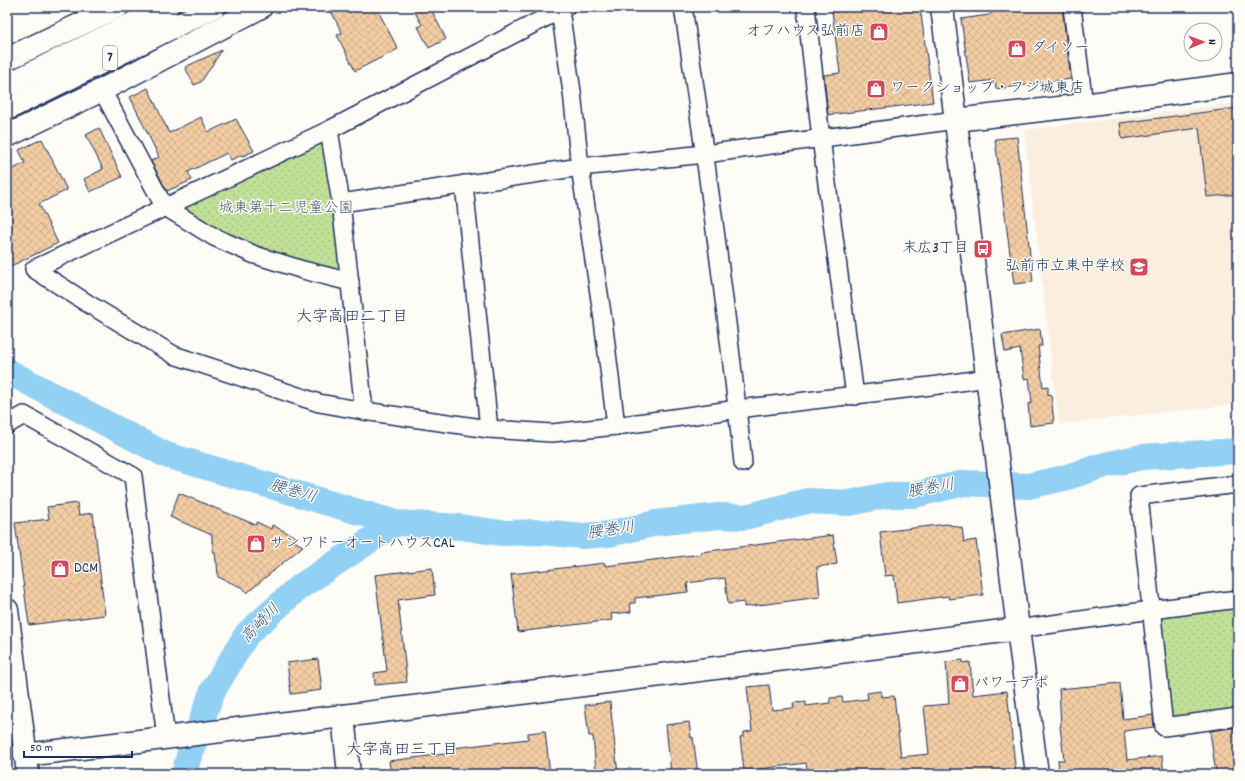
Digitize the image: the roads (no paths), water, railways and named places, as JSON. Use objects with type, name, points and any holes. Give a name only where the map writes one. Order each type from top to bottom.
[{"type":"main road","points":[[7,59],[117,7]]},
{"type":"main road","name":"7","points":[[7,84],[167,7]]},
{"type":"main road","name":"7","points":[[7,109],[214,7]]},
{"type":"main road","name":"7","points":[[7,136],[102,90],[261,7]]},
{"type":"main road","points":[[942,7],[1037,774]]},
{"type":"main road","points":[[956,120],[1084,105],[1238,84]]},
{"type":"main road","points":[[7,610],[26,764],[173,737],[1018,629]]},
{"type":"main road","points":[[343,716],[349,774]]},
{"type":"street","points":[[683,7],[705,154],[738,409],[743,463]]},
{"type":"street","points":[[806,7],[821,138],[855,396]]},
{"type":"street","points":[[1072,7],[1084,105]]},
{"type":"street","points":[[616,426],[603,320],[580,167],[561,8],[329,130],[34,268],[86,303],[174,355],[319,403],[364,411],[489,428],[552,433],[616,426],[738,409],[855,396],[988,378]]},
{"type":"street","points":[[102,90],[164,206],[214,237],[255,255],[303,270],[350,282]]},
{"type":"street","points":[[341,203],[580,167],[705,154],[956,120]]},
{"type":"street","points":[[329,130],[341,203],[364,411]]},
{"type":"street","points":[[464,184],[489,428]]},
{"type":"street","points":[[7,425],[24,415],[133,476],[173,737]]},
{"type":"street","points":[[1238,484],[1139,496],[1164,727],[1238,717]]},
{"type":"street","points":[[1018,629],[1238,599]]},
{"type":"waterway","name":"腰巻川","points":[[7,371],[166,455],[396,523],[460,527],[501,533],[542,532],[583,536],[609,534],[656,523],[719,516],[745,517],[807,501],[850,503],[887,495],[914,495],[964,483],[1028,486],[1064,478],[1105,465],[1142,457],[1238,451]]},
{"type":"waterway","name":"高崎川","points":[[184,774],[212,692],[247,634],[298,588],[396,523]]},
{"type":"place","name":"オフハウス弘前店","points":[[879,32]]},
{"type":"place","name":"ダイソー","points":[[1017,49]]},
{"type":"place","name":"ワークショップ・フジ城東店","points":[[876,89]]},
{"type":"place","name":"末広3丁目","points":[[983,249]]},
{"type":"place","name":"弘前市立東中学校","points":[[1139,267]]},
{"type":"place","name":"サンワドーオートハウスCAL","points":[[256,544]]},
{"type":"place","name":"DCM","points":[[60,569]]},
{"type":"place","name":"パワーデポ","points":[[960,684]]},
{"type":"district","name":"大字高田二丁目","points":[[352,317]]},
{"type":"district","name":"大字高田三丁目","points":[[402,750]]},
{"type":"park label","name":"城東第十二児童公園","points":[[286,209]]}]
